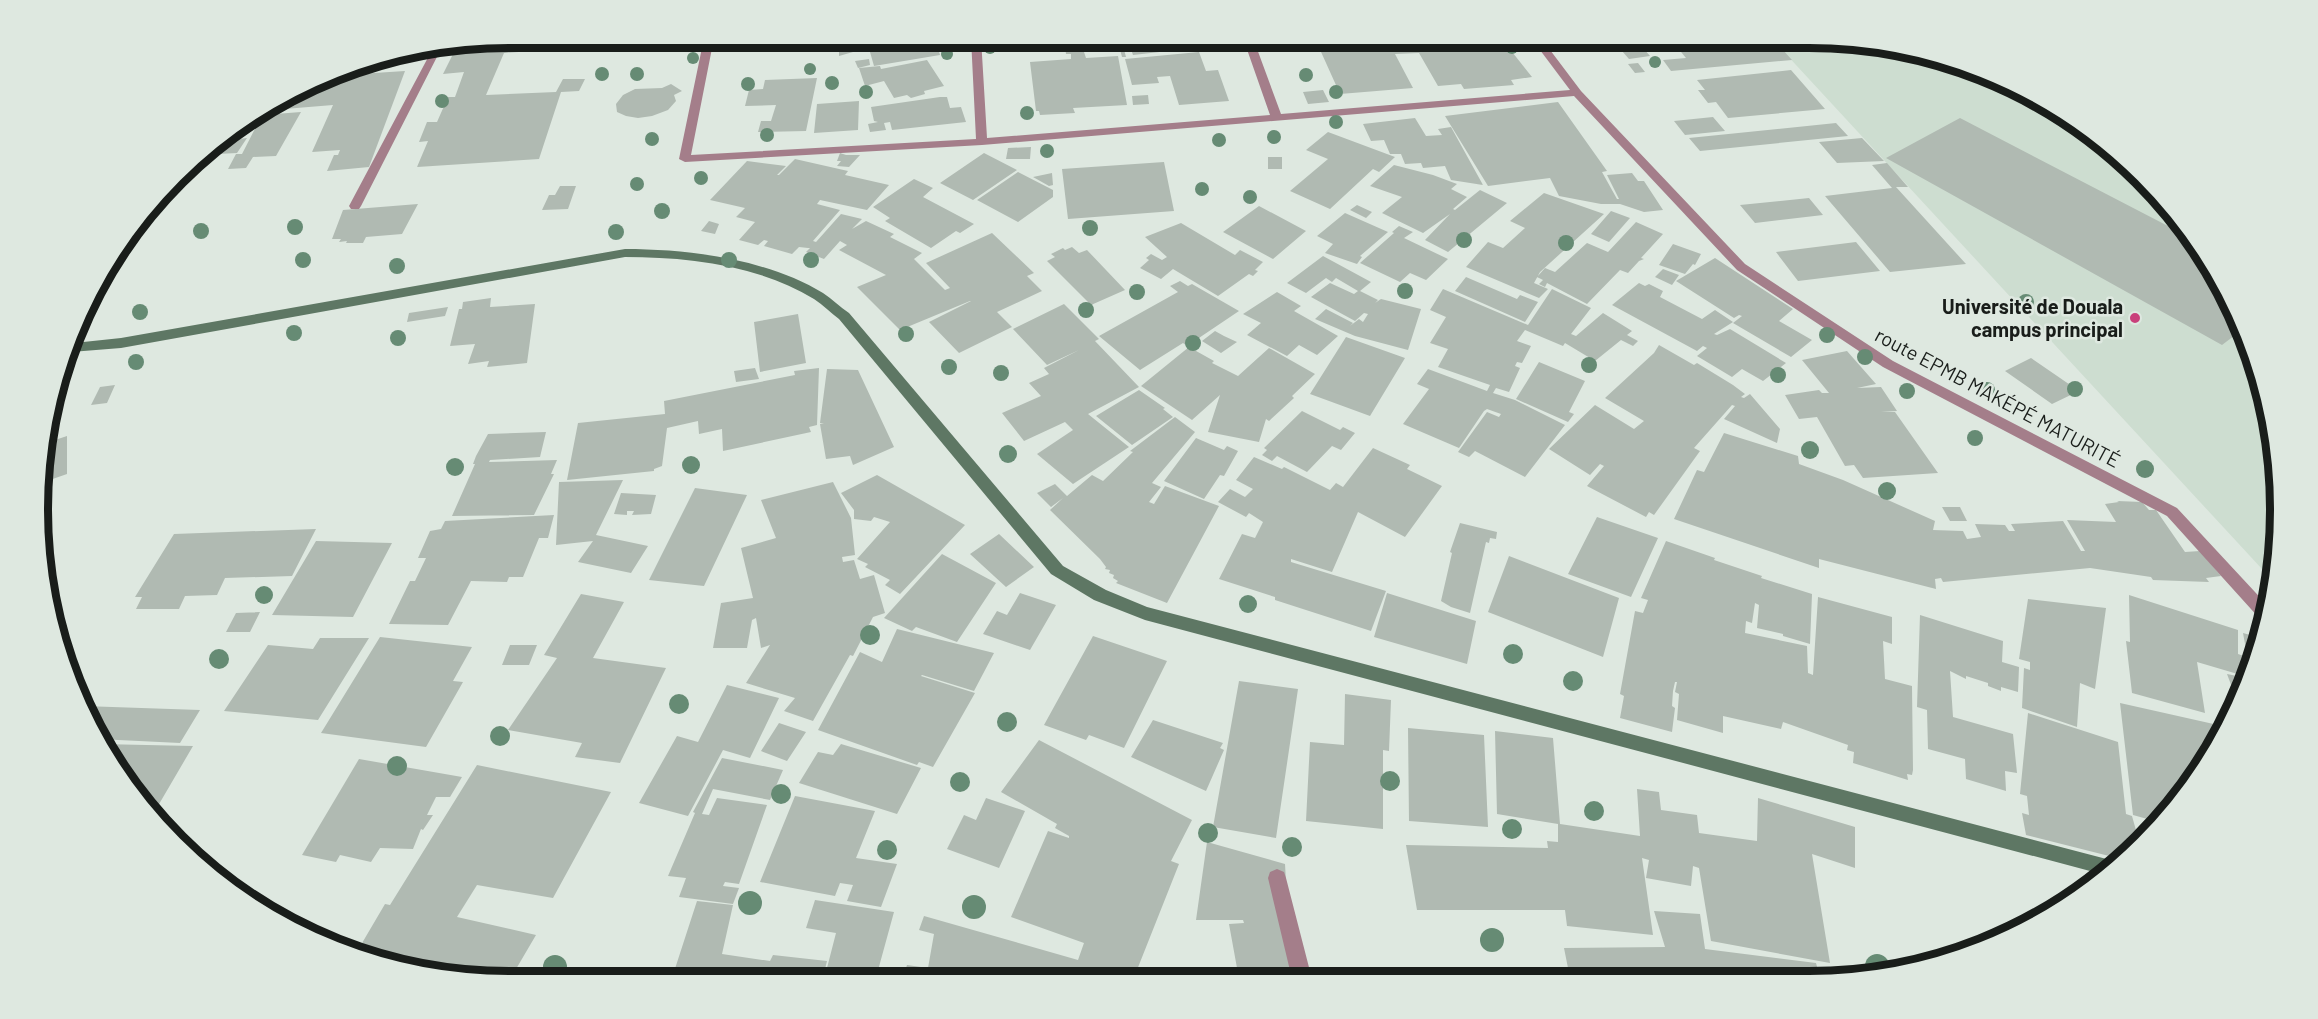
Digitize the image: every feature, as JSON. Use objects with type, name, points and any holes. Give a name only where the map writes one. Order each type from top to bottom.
[{"type":"street","points":[[707,48],[685,159],[982,142],[1577,93]]},
{"type":"street","points":[[977,48],[982,142]]},
{"type":"street","points":[[1252,48],[1277,118]]},
{"type":"street","name":"route EPMB MAKÉPÉ MATURITÉ","points":[[1543,48],[1577,93],[1741,267],[1888,364],[2172,512],[2259,607]]},
{"type":"street","points":[[355,206],[435,54]]},
{"type":"street","points":[[1277,878],[1300,971]]},
{"type":"shaded area","name":"Université de Douala campus principal","points":[[1780,48],[1869,52],[1957,72],[2013,96],[2065,126],[2089,143],[2135,183],[2175,229],[2192,253],[2222,305],[2246,361],[2261,419],[2269,479],[2269,540],[2266,573]]},
{"type":"building","points":[[510,48],[576,48],[504,53],[486,95],[556,92],[563,79],[585,79],[579,91],[561,92],[539,159],[417,167],[428,141],[419,142],[427,122],[437,122],[448,97],[455,97],[464,72],[443,74],[454,51]]},
{"type":"building","points":[[843,48],[854,48],[853,52],[839,56],[839,50]]},
{"type":"building","points":[[869,48],[938,48],[940,55],[874,66]]},
{"type":"building","points":[[1065,48],[1117,48],[1117,50],[1084,52],[1086,58],[1118,56],[1127,105],[1073,108],[1075,113],[1040,115],[1039,111],[1036,111],[1030,62],[1071,59],[1071,54],[1066,54]]},
{"type":"building","points":[[1120,48],[1124,48],[1126,57],[1122,57]]},
{"type":"building","points":[[1131,48],[1195,48],[1133,55]]},
{"type":"building","points":[[1319,48],[1509,48],[1532,77],[1511,80],[1514,85],[1464,89],[1461,84],[1438,86],[1419,53],[1395,54],[1413,88],[1340,94]]},
{"type":"building","points":[[1615,48],[1653,48],[1644,49],[1650,56],[1629,59],[1622,51],[1617,51]]},
{"type":"building","points":[[1678,48],[1781,48],[1792,60],[1671,71],[1663,60],[1686,58]]},
{"type":"building","points":[[1199,52],[1206,71],[1218,70],[1229,101],[1179,105],[1170,76],[1157,77],[1159,83],[1132,85],[1125,59]]},
{"type":"building","points":[[869,59],[870,65],[858,68],[855,61]]},
{"type":"building","points":[[927,60],[944,86],[924,91],[925,94],[911,98],[907,95],[894,98],[884,81],[865,86],[859,68],[880,66],[881,69]]},
{"type":"building","points":[[1638,63],[1645,72],[1635,73],[1628,64]]},
{"type":"building","points":[[1791,70],[1825,109],[1728,118],[1716,102],[1708,103],[1698,90],[1705,90],[1697,80]]},
{"type":"building","points":[[405,71],[369,167],[327,171],[334,155],[338,155],[340,150],[312,152],[333,105],[280,109],[355,74]]},
{"type":"building","points":[[817,78],[806,131],[758,132],[761,121],[771,121],[776,105],[745,106],[749,90],[763,89],[765,80]]},
{"type":"building","points":[[671,84],[682,91],[674,95],[676,101],[668,110],[638,118],[617,112],[616,104],[623,95],[635,89],[662,88]]},
{"type":"building","points":[[1323,90],[1329,102],[1308,104],[1303,92]]},
{"type":"building","points":[[1148,95],[1149,104],[1133,105],[1132,96]]},
{"type":"building","points":[[947,97],[950,108],[961,107],[966,122],[892,130],[890,122],[884,123],[886,130],[870,132],[868,124],[878,122],[874,121],[871,107]]},
{"type":"building","points":[[859,101],[858,130],[814,133],[817,104]]},
{"type":"building","points":[[1558,102],[1607,171],[1602,172],[1617,199],[1619,199],[1607,175],[1632,173],[1638,181],[1644,181],[1663,210],[1644,212],[1620,204],[1601,204],[1559,196],[1550,178],[1488,186],[1445,116]]},
{"type":"building","points":[[301,112],[276,156],[253,157],[246,168],[228,169],[236,154],[242,154],[258,123],[272,114]]},
{"type":"building","points":[[1713,117],[1725,131],[1685,135],[1674,121]]},
{"type":"building","points":[[1415,118],[1426,136],[1442,135],[1438,129],[1451,127],[1483,185],[1451,180],[1445,166],[1423,168],[1421,163],[1405,164],[1401,154],[1390,154],[1384,140],[1371,141],[1363,124]]},
{"type":"building","points":[[1960,118],[2176,230],[2208,279],[2236,335],[2222,345],[1886,158]]},
{"type":"building","points":[[1836,123],[1848,136],[1700,151],[1689,138]]},
{"type":"building","points":[[1328,132],[1395,157],[1379,172],[1373,169],[1330,209],[1290,191],[1328,159],[1306,150]]},
{"type":"building","points":[[242,134],[239,139],[247,138],[237,153],[216,154]]},
{"type":"building","points":[[1862,138],[1884,161],[1837,163],[1819,142]]},
{"type":"building","points":[[1031,147],[1030,159],[1006,159],[1008,148]]},
{"type":"building","points":[[840,153],[860,155],[849,167],[837,166],[841,161],[837,161]]},
{"type":"building","points":[[984,153],[1017,170],[973,200],[940,183]]},
{"type":"building","points":[[1268,157],[1282,157],[1282,169],[1268,169]]},
{"type":"building","points":[[795,159],[848,171],[845,175],[889,185],[867,210],[820,200],[817,204],[840,210],[813,241],[816,242],[841,214],[862,219],[852,229],[866,221],[894,234],[890,237],[922,253],[914,259],[945,290],[950,288],[926,263],[992,233],[1034,273],[1027,276],[1042,291],[997,312],[1012,327],[959,353],[929,322],[971,301],[900,330],[857,287],[886,275],[839,250],[847,245],[840,241],[824,259],[806,252],[810,248],[799,247],[792,254],[764,246],[768,241],[764,240],[758,245],[739,240],[755,222],[736,217],[745,208],[710,200],[747,161],[786,166],[777,175],[779,175]]},
{"type":"building","points":[[1164,162],[1174,211],[1068,219],[1062,169]]},
{"type":"building","points":[[1887,163],[1908,187],[1896,187],[1966,264],[1890,272],[1825,196],[1892,188],[1872,165]]},
{"type":"building","points":[[1394,165],[1457,184],[1451,189],[1467,197],[1453,209],[1455,210],[1480,190],[1507,203],[1448,252],[1425,240],[1450,214],[1423,233],[1382,213],[1402,197],[1370,186]]},
{"type":"building","points":[[1018,172],[1053,190],[1053,197],[1018,222],[977,200]]},
{"type":"building","points":[[1052,173],[1053,185],[1049,186],[1033,177]]},
{"type":"building","points":[[914,179],[933,188],[923,197],[974,224],[960,233],[956,231],[931,248],[885,221],[890,218],[873,207]]},
{"type":"building","points":[[560,186],[576,186],[568,209],[542,210],[549,195],[555,195]]},
{"type":"building","points":[[1544,193],[1604,214],[1540,272],[1534,283],[1548,289],[1539,298],[1466,267],[1488,242],[1503,248],[1525,228],[1510,221]]},
{"type":"building","points":[[1809,198],[1823,215],[1755,223],[1740,205]]},
{"type":"building","points":[[418,204],[402,234],[366,237],[363,243],[346,243],[347,241],[339,242],[341,239],[332,239],[343,210]]},
{"type":"building","points":[[1357,205],[1372,212],[1366,218],[1350,210]]},
{"type":"building","points":[[1259,206],[1306,231],[1273,259],[1223,232]]},
{"type":"building","points":[[1611,211],[1630,218],[1609,242],[1591,234]]},
{"type":"building","points":[[1345,213],[1388,232],[1360,256],[1362,257],[1357,264],[1325,253],[1333,244],[1317,236]]},
{"type":"building","points":[[709,221],[719,224],[715,234],[701,231]]},
{"type":"building","points":[[1636,222],[1663,234],[1641,258],[1644,259],[1628,273],[1620,270],[1587,304],[1547,283],[1545,287],[1539,284],[1543,280],[1537,277],[1545,268],[1555,272],[1587,243],[1608,252]]},
{"type":"building","points":[[1181,223],[1235,255],[1240,250],[1263,262],[1255,270],[1258,271],[1253,276],[1249,274],[1218,296],[1173,269],[1161,279],[1140,268],[1149,260],[1146,258],[1151,254],[1162,260],[1167,257],[1145,237]]},
{"type":"building","points":[[1399,226],[1413,232],[1404,238],[1448,259],[1426,280],[1410,273],[1400,282],[1360,263]]},
{"type":"building","points":[[1856,242],[1880,271],[1798,281],[1776,252]]},
{"type":"building","points":[[1673,244],[1701,254],[1695,265],[1693,264],[1685,274],[1659,265]]},
{"type":"building","points":[[1072,247],[1079,253],[1087,250],[1125,290],[1091,305],[1047,261],[1055,257],[1051,254],[1063,248],[1065,250]]},
{"type":"building","points":[[1323,256],[1371,282],[1360,291],[1378,300],[1375,303],[1381,299],[1421,309],[1408,350],[1355,336],[1315,319],[1326,309],[1353,323],[1350,326],[1359,319],[1363,322],[1368,314],[1364,313],[1355,321],[1311,297],[1330,283],[1354,294],[1358,291],[1336,278],[1332,282],[1326,278],[1306,293],[1287,283]]},
{"type":"building","points":[[1715,258],[1793,309],[1779,321],[1812,340],[1791,357],[1733,323],[1742,316],[1734,318],[1676,281]]},
{"type":"building","points":[[1663,269],[1679,275],[1672,285],[1655,277]]},
{"type":"building","points":[[1466,277],[1517,299],[1520,295],[1538,302],[1525,322],[1455,291]]},
{"type":"building","points":[[1180,281],[1188,286],[1192,284],[1239,311],[1187,346],[1183,343],[1140,370],[1099,336],[1178,292],[1170,286]]},
{"type":"building","points":[[1639,283],[1645,286],[1649,284],[1663,291],[1660,297],[1702,319],[1715,310],[1733,322],[1714,334],[1717,335],[1730,329],[1786,363],[1763,381],[1742,369],[1732,377],[1697,356],[1707,348],[1703,346],[1697,351],[1612,305]]},
{"type":"building","points":[[1443,289],[1528,325],[1552,289],[1591,308],[1571,334],[1576,336],[1603,313],[1632,331],[1627,335],[1638,341],[1633,346],[1621,340],[1595,361],[1565,343],[1563,346],[1525,330],[1517,341],[1531,346],[1522,363],[1517,362],[1515,366],[1520,368],[1509,392],[1496,388],[1493,393],[1515,400],[1565,425],[1525,477],[1475,451],[1469,457],[1458,452],[1487,412],[1499,417],[1501,414],[1487,409],[1484,411],[1459,448],[1403,424],[1429,389],[1417,384],[1428,369],[1487,391],[1490,385],[1438,367],[1448,349],[1430,343],[1446,317],[1430,310]]},
{"type":"building","points":[[1277,292],[1301,306],[1294,311],[1338,336],[1317,355],[1299,345],[1287,356],[1247,335],[1261,323],[1243,314]]},
{"type":"building","points":[[491,298],[490,307],[535,304],[527,363],[487,367],[489,361],[468,364],[475,344],[450,346],[459,309],[462,309],[463,302]]},
{"type":"building","points":[[1064,304],[1099,339],[1095,341],[1139,387],[1088,414],[1129,447],[1073,484],[1037,454],[1073,430],[1065,422],[1024,441],[1002,413],[1041,396],[1029,383],[1049,374],[1044,368],[1079,350],[1047,365],[1013,329]]},
{"type":"building","points":[[448,307],[445,316],[407,322],[409,313]]},
{"type":"building","points":[[798,314],[806,363],[760,372],[754,322]]},
{"type":"building","points":[[1215,331],[1237,342],[1221,353],[1202,341]]},
{"type":"building","points":[[1346,337],[1405,358],[1370,416],[1310,394]]},
{"type":"building","points":[[1659,345],[1694,365],[1697,363],[1733,385],[1745,394],[1741,397],[1744,398],[1750,394],[1780,429],[1777,443],[1724,419],[1735,406],[1732,405],[1694,448],[1700,451],[1654,515],[1649,512],[1646,517],[1587,486],[1604,466],[1600,464],[1590,475],[1549,449],[1595,405],[1634,429],[1644,421],[1605,398],[1654,353]]},
{"type":"building","points":[[1189,347],[1214,361],[1212,363],[1238,376],[1269,348],[1315,374],[1269,421],[1266,419],[1259,442],[1208,432],[1220,395],[1192,420],[1141,386]]},
{"type":"building","points":[[1847,351],[1876,384],[1857,388],[1881,387],[1897,411],[1881,412],[1895,412],[1938,473],[1863,478],[1854,465],[1845,466],[1817,417],[1799,419],[1785,395],[1819,390],[1822,393],[1829,393],[1802,360]]},
{"type":"building","points":[[2031,358],[2079,391],[2052,404],[2005,371]]},
{"type":"building","points":[[1539,362],[1585,381],[1569,412],[1574,414],[1568,422],[1516,399]]},
{"type":"building","points":[[755,368],[759,379],[736,382],[734,371]]},
{"type":"building","points":[[819,368],[817,425],[809,427],[811,432],[723,451],[722,429],[699,434],[698,421],[667,428],[662,466],[654,471],[567,480],[578,423],[665,414],[664,401],[795,375],[794,371]]},
{"type":"building","points":[[827,369],[858,370],[894,447],[853,465],[850,456],[826,459],[820,424],[824,423],[820,423]]},
{"type":"building","points":[[115,385],[107,403],[91,405],[100,387]]},
{"type":"building","points":[[1139,390],[1165,408],[1163,409],[1173,417],[1132,445],[1096,416]]},
{"type":"building","points":[[1302,411],[1340,430],[1343,427],[1355,433],[1341,450],[1332,446],[1307,472],[1277,456],[1272,461],[1262,455],[1267,450],[1264,448]]},
{"type":"building","points":[[1175,417],[1195,432],[1152,483],[1161,487],[1149,502],[1154,504],[1165,486],[1219,506],[1167,603],[1116,583],[1118,581],[1113,578],[1114,575],[1109,573],[1110,570],[1105,569],[1100,559],[1050,510],[1063,498],[1051,507],[1037,493],[1055,484],[1067,496],[1092,475],[1103,481],[1133,452],[1130,451]]},
{"type":"building","points":[[546,432],[540,457],[490,460],[489,462],[557,460],[551,474],[554,474],[534,515],[452,516],[475,464],[473,464],[476,456],[488,434]]},
{"type":"building","points":[[1724,433],[1798,456],[1799,464],[1843,480],[1935,521],[1933,530],[1963,531],[1967,539],[1981,537],[1975,524],[2005,525],[2009,531],[2015,531],[2011,524],[2063,521],[2081,551],[2085,551],[2067,520],[2116,522],[2105,504],[2119,502],[2117,501],[2142,502],[2149,510],[2156,510],[2185,552],[2200,551],[2221,576],[2206,578],[2209,582],[2153,580],[2151,577],[2090,568],[1943,582],[1941,578],[1935,579],[1936,589],[1819,559],[1819,568],[1674,519],[1697,470],[1704,472]]},
{"type":"building","points":[[67,436],[67,474],[49,480],[52,449],[53,441]]},
{"type":"building","points":[[1196,438],[1224,450],[1227,446],[1238,451],[1224,476],[1220,475],[1204,499],[1164,481]]},
{"type":"building","points":[[1373,448],[1410,465],[1407,469],[1442,486],[1405,537],[1358,512],[1332,572],[1291,559],[1291,562],[1386,591],[1371,631],[1219,579],[1242,534],[1255,538],[1263,522],[1249,513],[1246,517],[1218,502],[1230,489],[1245,497],[1253,489],[1236,480],[1254,457],[1282,469],[1284,467],[1330,490],[1336,483],[1343,487]]},
{"type":"building","points":[[877,475],[965,525],[900,594],[885,585],[890,580],[865,567],[868,564],[857,559],[890,522],[874,517],[871,521],[854,519],[854,510],[841,493]]},
{"type":"building","points":[[623,480],[596,535],[648,546],[631,573],[578,562],[593,541],[556,545],[559,482]]},
{"type":"building","points":[[833,482],[851,518],[855,555],[842,557],[843,562],[854,560],[860,579],[874,575],[885,613],[873,617],[853,656],[850,655],[813,721],[784,711],[795,698],[746,683],[770,645],[761,648],[756,618],[752,620],[747,648],[713,648],[721,603],[753,598],[741,548],[776,538],[761,500]]},
{"type":"building","points":[[695,488],[747,495],[704,586],[649,580]]},
{"type":"building","points":[[621,493],[656,495],[651,514],[632,515],[634,511],[627,511],[627,515],[614,514]]},
{"type":"building","points":[[1942,507],[1960,507],[1967,521],[1950,521]]},
{"type":"building","points":[[554,515],[548,538],[539,538],[523,577],[509,577],[507,582],[471,581],[448,625],[389,624],[410,581],[415,581],[426,558],[418,558],[430,531],[441,529],[445,521]]},
{"type":"building","points":[[1597,517],[1658,538],[1631,597],[1568,574]]},
{"type":"building","points":[[1460,523],[1497,532],[1496,539],[1490,538],[1489,543],[1486,542],[1470,613],[1441,601],[1452,553],[1450,552]]},
{"type":"building","points":[[316,529],[292,576],[225,578],[217,595],[185,596],[179,609],[136,609],[142,597],[135,597],[174,534]]},
{"type":"building","points":[[999,534],[1034,567],[1006,587],[970,554]]},
{"type":"building","points":[[316,541],[392,543],[353,617],[272,615]]},
{"type":"building","points":[[1666,541],[1762,576],[1761,578],[1812,594],[1810,644],[1757,628],[1759,605],[1755,603],[1752,623],[1746,621],[1745,633],[1807,646],[1808,673],[1813,675],[1818,597],[1892,617],[1892,644],[1883,641],[1885,679],[1912,686],[1913,770],[1912,775],[1907,774],[1908,780],[1853,763],[1854,752],[1847,750],[1848,745],[1783,722],[1781,729],[1723,716],[1723,733],[1677,720],[1679,694],[1675,692],[1677,682],[1675,682],[1673,691],[1672,706],[1675,708],[1672,732],[1620,718],[1624,696],[1620,694],[1635,611],[1643,613],[1648,600],[1641,598]]},
{"type":"building","points":[[942,554],[996,583],[957,642],[916,627],[912,631],[884,618]]},
{"type":"building","points":[[1509,556],[1619,598],[1603,657],[1488,612]]},
{"type":"building","points":[[1020,593],[1056,605],[1030,650],[983,634],[997,611],[1007,615]]},
{"type":"building","points":[[1387,593],[1476,621],[1467,664],[1374,637]]},
{"type":"building","points":[[581,594],[624,602],[593,658],[666,668],[620,763],[575,757],[582,743],[508,730],[557,658],[544,655]]},
{"type":"building","points":[[2129,595],[2238,630],[2238,654],[2244,656],[2244,663],[2239,675],[2197,662],[2205,713],[2132,693],[2126,641],[2130,642]]},
{"type":"building","points":[[2028,599],[2106,608],[2095,689],[2080,683],[2077,727],[2022,708],[2024,668],[2030,670],[2030,662],[2019,659]]},
{"type":"building","points":[[260,612],[250,632],[226,632],[236,613]]},
{"type":"building","points":[[1920,615],[2003,641],[2002,662],[2019,667],[2018,692],[2001,687],[2001,691],[1988,686],[1988,683],[1966,676],[1966,679],[1950,671],[1953,717],[2013,734],[2017,773],[2005,771],[2006,791],[1966,779],[1965,759],[1928,749],[1927,710],[1917,707]]},
{"type":"building","points":[[897,629],[994,653],[974,691],[921,676],[975,693],[933,767],[919,762],[917,765],[818,730],[860,652],[882,662]]},
{"type":"building","points":[[2243,633],[2252,636],[2247,655]]},
{"type":"building","points":[[1093,636],[1167,661],[1124,748],[1089,735],[1086,740],[1044,725]]},
{"type":"building","points":[[380,637],[472,647],[453,681],[463,682],[426,747],[321,733]]},
{"type":"building","points":[[320,638],[369,638],[318,720],[224,711],[268,645],[313,649]]},
{"type":"building","points":[[510,645],[537,645],[529,665],[502,665]]},
{"type":"building","points":[[2227,674],[2239,676],[2233,690]]},
{"type":"building","points":[[1239,681],[1298,689],[1276,838],[1213,827]]},
{"type":"building","points":[[727,685],[779,698],[750,758],[723,750],[688,816],[639,803],[677,736],[698,742]]},
{"type":"building","points":[[1345,694],[1391,700],[1389,751],[1383,750],[1383,829],[1306,821],[1310,742],[1344,745]]},
{"type":"building","points":[[2120,703],[2216,725],[2192,766],[2150,820],[2133,815]]},
{"type":"building","points":[[92,706],[200,710],[180,743],[110,740]]},
{"type":"building","points":[[2028,713],[2118,742],[2126,814],[2132,816],[2137,834],[2112,857],[2026,835],[2022,813],[2029,815],[2027,796],[2020,794]]},
{"type":"building","points":[[1153,720],[1223,743],[1220,748],[1224,750],[1206,791],[1131,757]]},
{"type":"building","points":[[779,723],[806,732],[787,761],[761,751]]},
{"type":"building","points":[[1408,728],[1484,735],[1488,827],[1409,821]]},
{"type":"building","points":[[1495,731],[1553,738],[1560,824],[1640,836],[1637,789],[1659,792],[1661,810],[1697,815],[1699,833],[1757,841],[1758,798],[1855,827],[1855,868],[1812,854],[1830,963],[1711,941],[1699,868],[1693,866],[1691,886],[1646,878],[1649,860],[1642,858],[1653,935],[1567,926],[1565,910],[1417,910],[1406,845],[1548,848],[1547,841],[1558,842],[1558,824],[1497,814]]},
{"type":"building","points":[[1039,740],[1192,820],[1171,861],[1179,864],[1137,971],[905,971],[907,965],[928,968],[934,934],[919,930],[924,916],[1078,960],[1084,943],[1011,917],[1048,831],[1069,838],[1069,836],[1055,828],[1057,824],[1001,792]]},
{"type":"building","points":[[113,744],[193,746],[157,807]]},
{"type":"building","points":[[841,744],[921,768],[897,814],[799,783],[818,752],[833,755]]},
{"type":"building","points":[[722,758],[783,770],[770,800],[713,789],[702,814],[709,815],[717,798],[767,805],[739,884],[725,882],[723,886],[739,888],[733,904],[679,897],[686,878],[668,876],[695,813],[693,812]]},
{"type":"building","points":[[359,759],[462,777],[450,797],[436,797],[427,815],[433,815],[423,830],[421,829],[413,849],[380,848],[371,862],[340,855],[336,862],[302,855]]},
{"type":"building","points":[[477,765],[611,792],[553,898],[477,885],[457,917],[536,935],[515,971],[449,967],[419,962],[360,947],[385,904],[390,905]]},
{"type":"building","points":[[795,796],[875,811],[856,858],[897,864],[881,907],[847,901],[853,885],[840,883],[835,896],[760,882]]},
{"type":"building","points":[[986,798],[1025,811],[999,868],[947,849],[964,815],[976,820]]},
{"type":"building","points":[[1207,842],[1285,864],[1288,916],[1295,916],[1307,971],[1238,971],[1229,924],[1244,923],[1243,920],[1196,920]]},
{"type":"building","points":[[815,900],[894,912],[878,971],[831,971],[832,968],[827,968],[836,933],[806,928]]},
{"type":"building","points":[[697,901],[733,905],[722,954],[770,961],[773,955],[827,961],[824,971],[674,971]]},
{"type":"building","points":[[1654,911],[1700,914],[1705,949],[1816,963],[1818,971],[1569,971],[1564,948],[1665,947]]},
{"type":"waterway","points":[[77,348],[121,343],[625,253],[695,256],[758,271],[805,289],[844,316],[1057,570],[1100,595],[1145,613],[2102,866]]},
{"type":"place","name":"Université de Douala campus principal","points":[[2135,318]]}]
